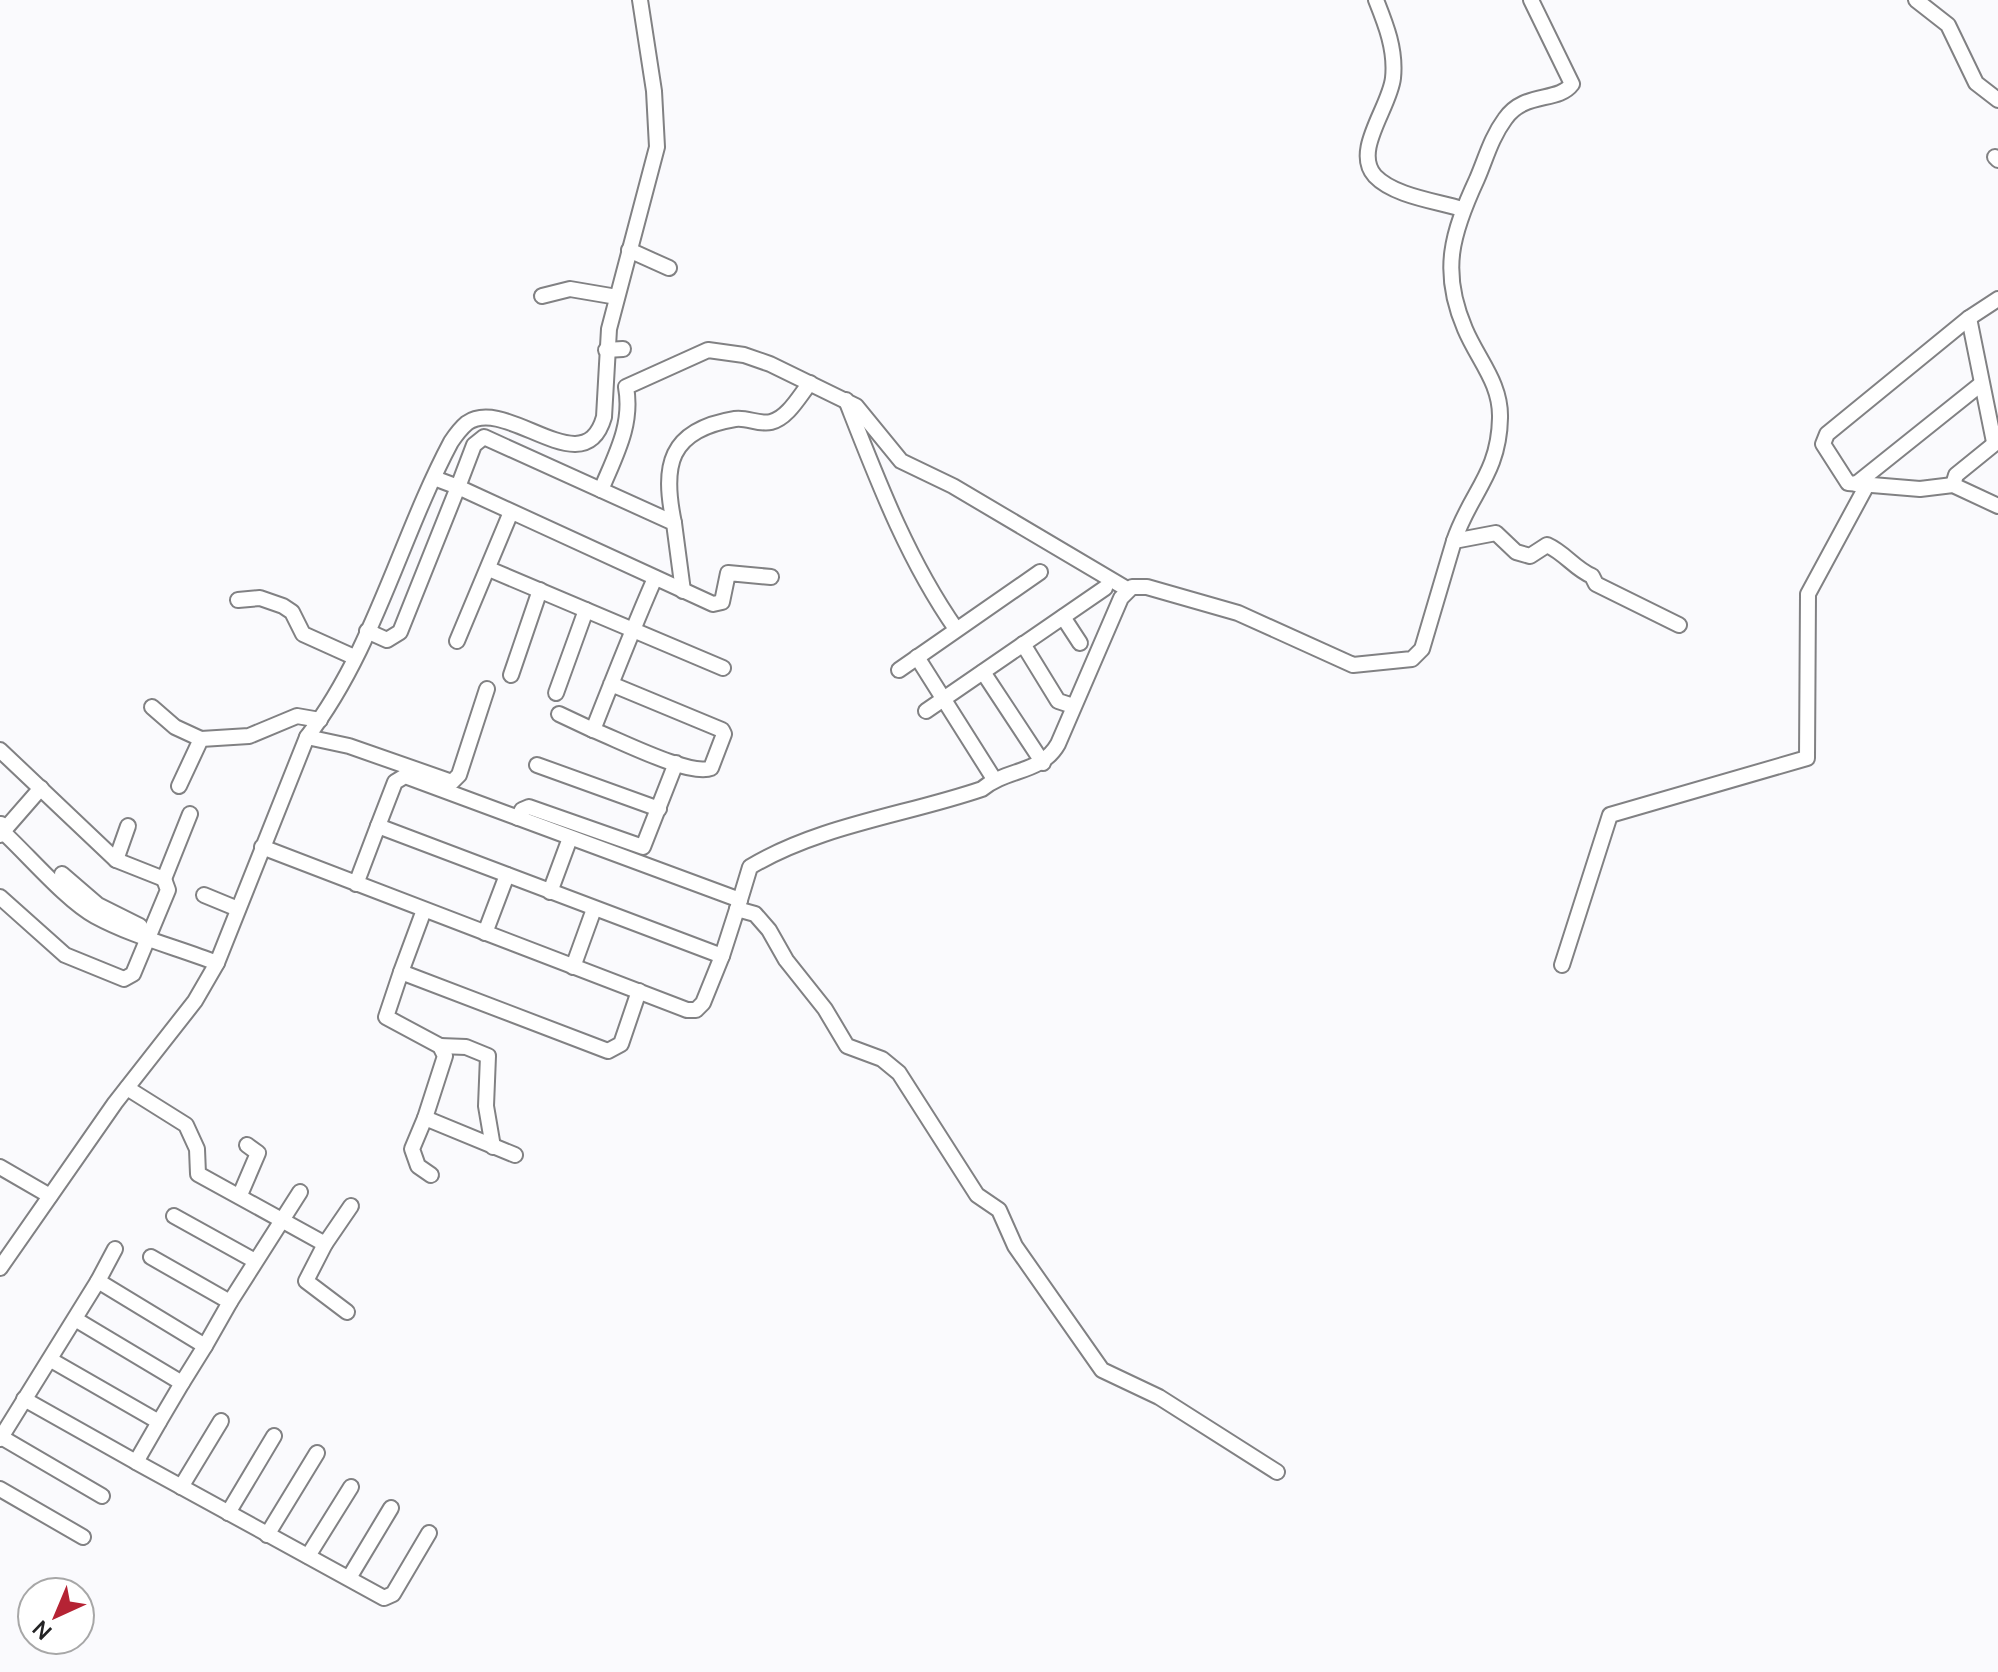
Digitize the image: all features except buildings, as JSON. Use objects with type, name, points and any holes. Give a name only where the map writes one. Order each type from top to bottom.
[{"type":"street","points":[[0,1268],[127,1088],[195,1001],[217,963],[307,737],[320,720],[367,631],[451,442],[468,423],[485,419],[537,427],[565,442],[590,443],[600,431],[604,417],[606,350],[657,147],[654,91],[640,0]]},
{"type":"street","points":[[1376,0],[1390,36],[1393,75],[1390,95],[1366,154],[1367,165],[1387,185],[1462,209]]},
{"type":"street","points":[[605,389],[626,387],[694,354],[719,350],[770,364],[846,399],[866,414],[901,461],[953,486],[1127,589],[1147,587],[1227,609],[1353,665],[1377,665],[1412,659],[1422,649],[1464,510],[1491,473],[1500,419],[1498,391],[1466,332],[1453,298],[1449,263],[1462,209],[1491,140],[1508,115],[1520,103],[1572,86],[1570,73],[1531,0]]},
{"type":"street","points":[[1916,0],[1948,25],[1976,83],[1998,100]]},
{"type":"street","points":[[629,250],[669,268]]},
{"type":"street","points":[[542,296],[570,289],[617,297]]},
{"type":"street","points":[[1998,299],[1969,318],[1827,434],[1823,444],[1848,483],[1920,489],[1953,485],[1998,506]]},
{"type":"street","points":[[1953,485],[1956,475],[1996,441],[1981,384],[1969,318]]},
{"type":"street","points":[[606,350],[623,349]]},
{"type":"street","points":[[683,591],[667,471],[678,448],[688,438],[734,419],[771,422],[787,412],[810,383]]},
{"type":"street","points":[[1562,965],[1610,815],[1807,758],[1808,594],[1862,485],[1981,384]]},
{"type":"street","points":[[601,490],[623,440],[628,416],[626,387]]},
{"type":"street","points":[[846,399],[903,539],[930,591],[956,629]]},
{"type":"street","points":[[367,631],[387,640],[400,632],[474,445],[484,437],[674,523]]},
{"type":"street","points":[[434,478],[718,605],[722,602],[728,573],[771,577]]},
{"type":"street","points":[[457,641],[511,512]]},
{"type":"street","points":[[1454,541],[1496,533],[1516,552],[1530,556],[1547,545],[1579,571],[1592,576],[1596,584],[1679,625]]},
{"type":"street","points":[[489,569],[723,668]]},
{"type":"street","points":[[899,670],[1040,572]]},
{"type":"street","points":[[593,730],[655,578]]},
{"type":"street","points":[[926,711],[1105,588]]},
{"type":"street","points":[[262,847],[573,967],[696,1010],[703,1003],[722,956],[750,867],[849,827],[982,789],[994,779],[1043,763],[1058,744],[1127,589]]},
{"type":"street","points":[[511,675],[540,590]]},
{"type":"street","points":[[238,600],[260,598],[283,606],[292,612],[303,634],[354,657]]},
{"type":"street","points":[[556,693],[586,610]]},
{"type":"street","points":[[1063,617],[1080,643]]},
{"type":"street","points":[[1023,644],[1058,701],[1073,706]]},
{"type":"street","points":[[917,657],[994,779]]},
{"type":"street","points":[[983,672],[1043,763]]},
{"type":"street","points":[[559,714],[676,763],[708,770],[714,764],[723,732],[611,684]]},
{"type":"street","points":[[307,737],[349,746],[452,782],[459,775],[487,689]]},
{"type":"street","points":[[152,707],[175,727],[201,739],[249,736],[297,716],[320,720]]},
{"type":"street","points":[[179,786],[201,739]]},
{"type":"street","points":[[0,750],[116,860],[164,879]]},
{"type":"street","points":[[518,818],[522,810],[529,807],[643,847],[676,763]]},
{"type":"street","points":[[537,765],[659,809]]},
{"type":"street","points":[[356,884],[395,782],[402,776],[570,838],[749,911],[762,920],[847,1046],[882,1059],[899,1073],[975,1191],[999,1210],[1015,1246],[1102,1370],[1159,1397],[1277,1472]]},
{"type":"street","points":[[41,788],[2,828],[95,910],[217,963]]},
{"type":"street","points":[[1,899],[65,955],[124,979],[133,974],[152,937],[168,890],[164,879],[190,814]]},
{"type":"street","points":[[116,860],[128,826]]},
{"type":"street","points":[[378,826],[722,956]]},
{"type":"street","points":[[550,892],[570,838]]},
{"type":"street","points":[[485,933],[507,875]]},
{"type":"street","points":[[204,895],[238,909]]},
{"type":"street","points":[[573,967],[594,909]]},
{"type":"street","points":[[424,910],[386,1017],[440,1046],[466,1047],[488,1056],[486,1106],[493,1147]]},
{"type":"street","points":[[401,972],[608,1051],[621,1044],[639,991]]},
{"type":"street","points":[[431,1175],[418,1166],[412,1149],[444,1064],[445,1056],[440,1046]]},
{"type":"street","points":[[127,1088],[186,1125],[197,1149],[198,1174],[325,1244]]},
{"type":"street","points":[[425,1118],[515,1155]]},
{"type":"street","points":[[240,1195],[258,1153],[247,1145]]},
{"type":"street","points":[[0,1167],[50,1196]]},
{"type":"street","points":[[136,1462],[230,1302],[300,1192]]},
{"type":"street","points":[[347,1312],[306,1281],[325,1244],[351,1206]]},
{"type":"street","points":[[174,1216],[255,1261]]},
{"type":"street","points":[[102,1496],[1,1438],[51,1360],[115,1249]]},
{"type":"street","points":[[151,1257],[230,1302]]},
{"type":"street","points":[[98,1281],[205,1346]]},
{"type":"street","points":[[75,1319],[182,1383]]},
{"type":"street","points":[[51,1360],[159,1422]]},
{"type":"street","points":[[24,1399],[267,1535],[389,1597],[429,1533]]},
{"type":"street","points":[[181,1487],[221,1421]]},
{"type":"street","points":[[228,1513],[274,1436]]},
{"type":"street","points":[[267,1535],[317,1453]]},
{"type":"street","points":[[308,1556],[351,1487]]},
{"type":"street","points":[[0,1489],[83,1537]]},
{"type":"street","points":[[349,1578],[391,1508]]}]
